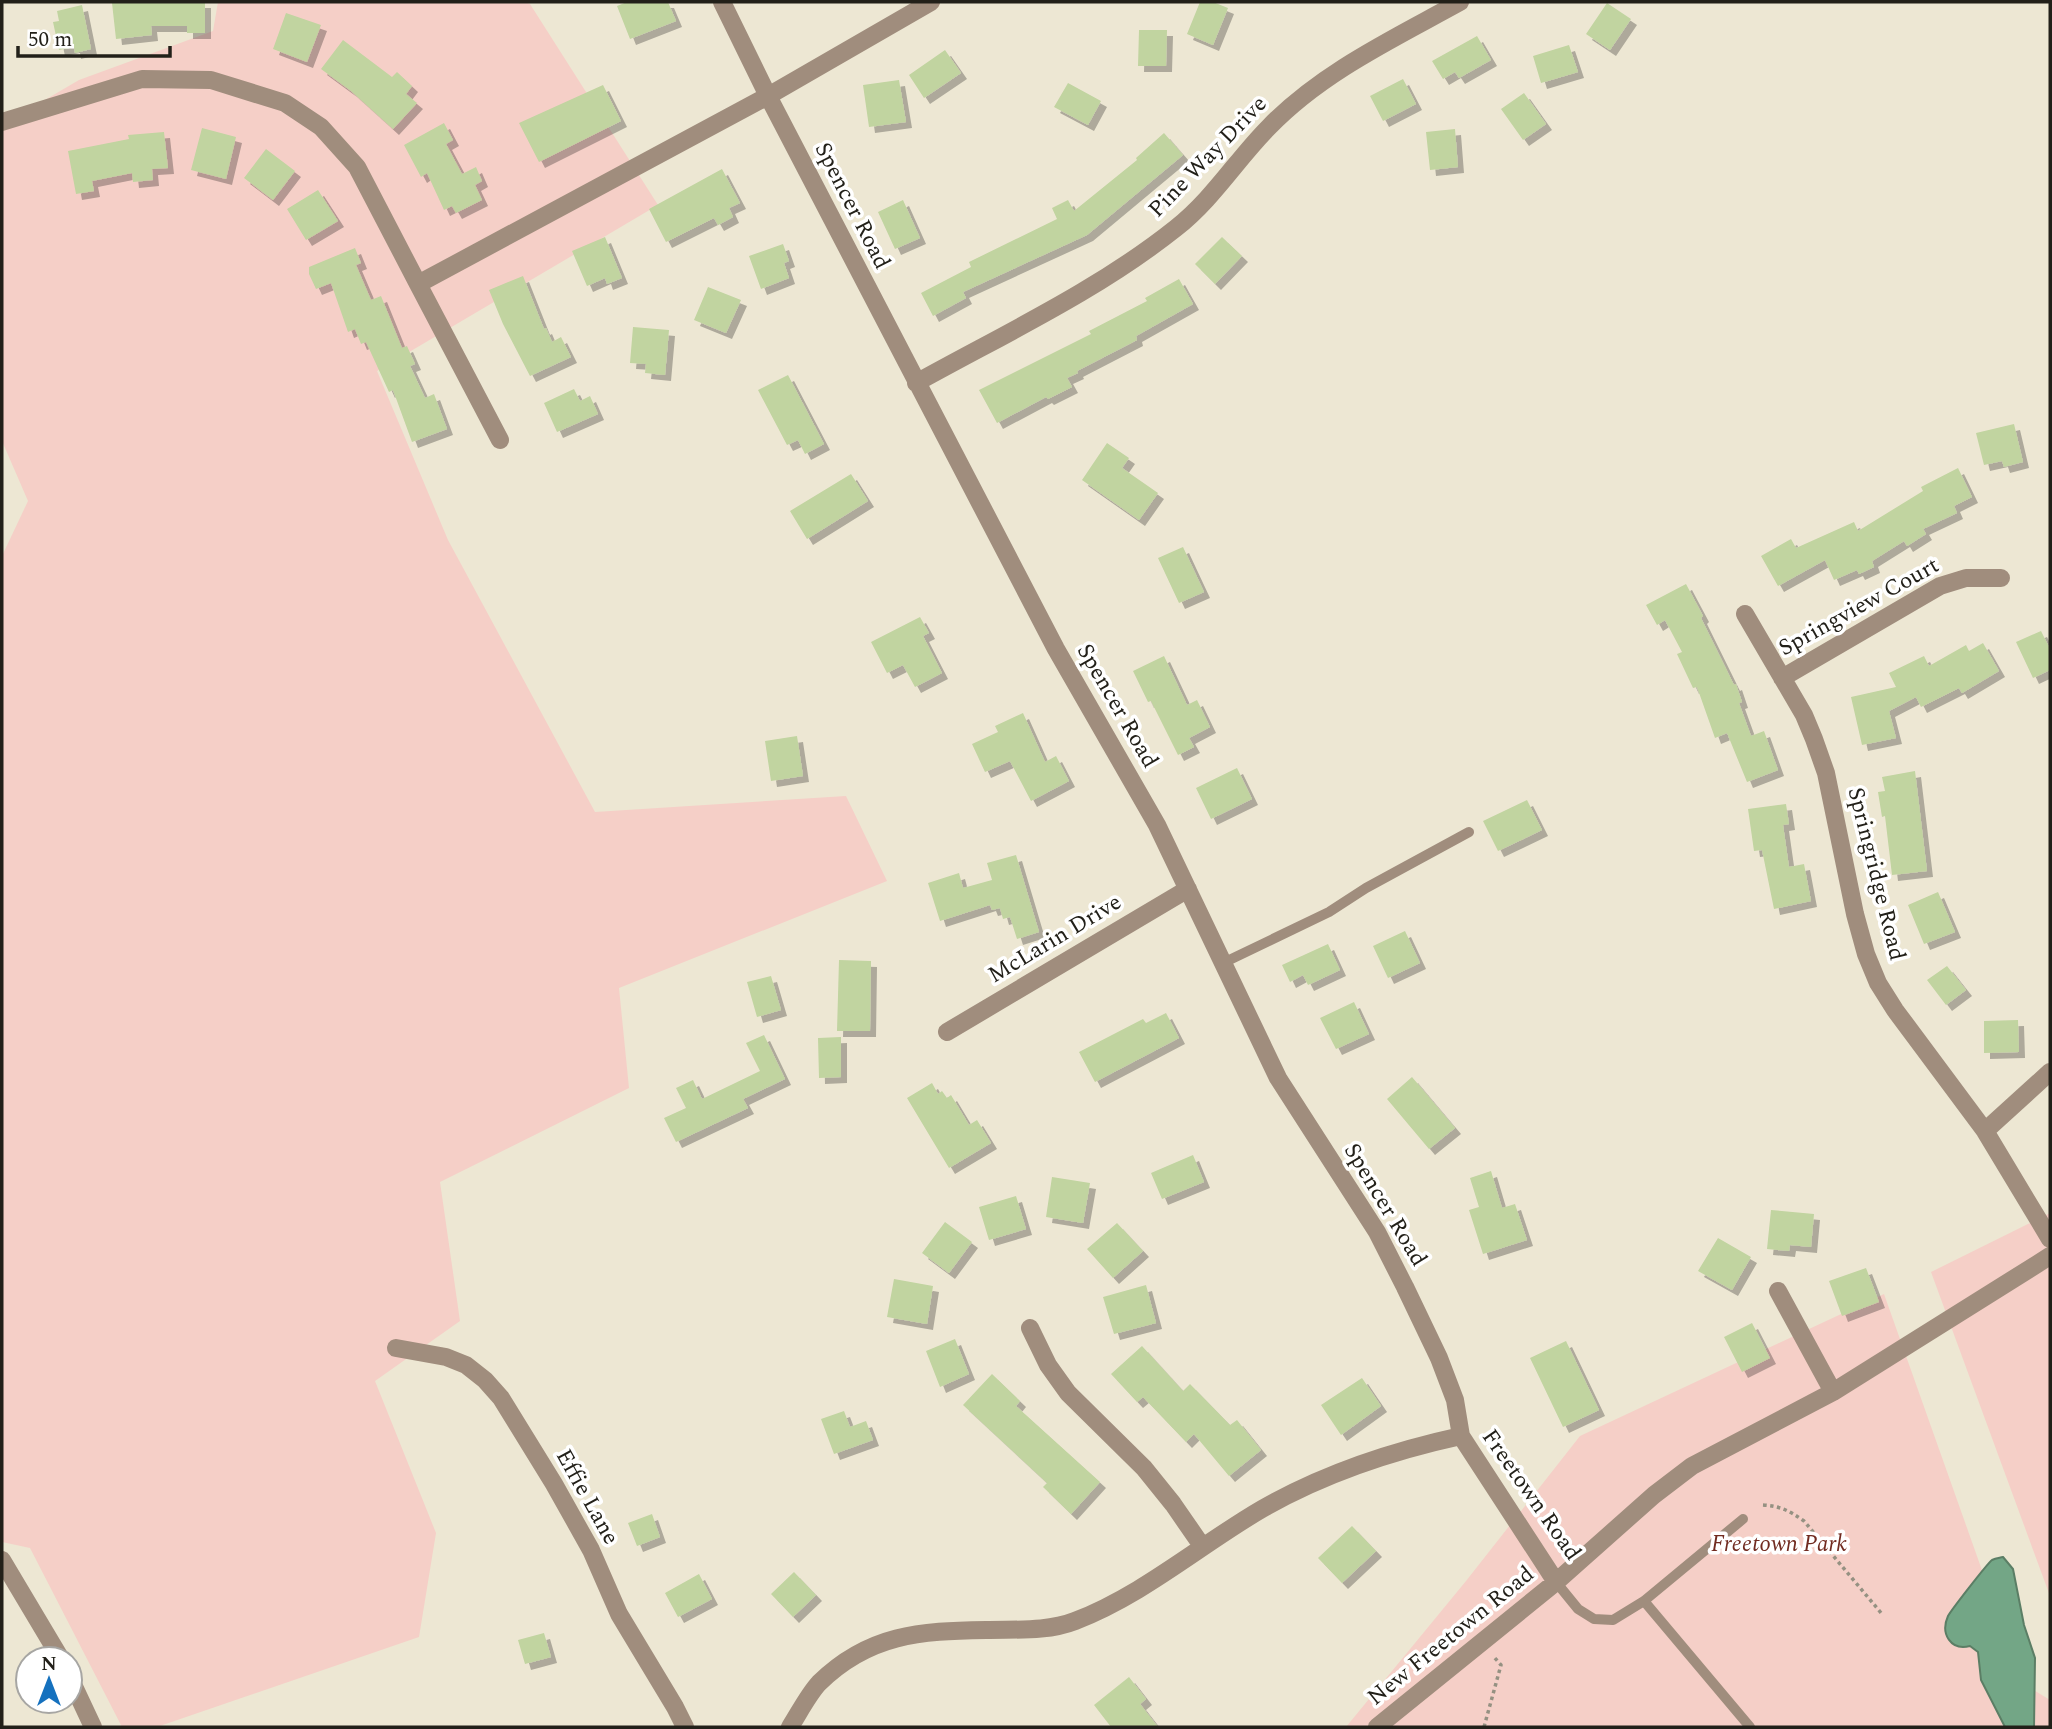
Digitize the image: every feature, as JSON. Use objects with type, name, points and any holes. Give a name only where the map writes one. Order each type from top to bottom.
[{"type":"street","name":"Spencer Road","points":[[722,2],[916,383],[1072,680],[1157,825],[1278,1078],[1377,1232],[1438,1358],[1455,1401],[1461,1436]]},
{"type":"street","points":[[418,284],[768,96],[931,2]]},
{"type":"street","name":"Pine Way Drive","points":[[916,383],[1101,281],[1143,253],[1206,202],[1270,125],[1311,91],[1371,51],[1460,2]]},
{"type":"street","points":[[2,122],[142,79],[211,80],[285,103],[321,127],[356,167],[500,440]]},
{"type":"street","name":"Springview Court","points":[[1782,678],[1940,586],[1966,578],[2001,578]]},
{"type":"street","name":"Springridge Road","points":[[1745,614],[1804,715],[1826,773],[1855,914],[1866,954],[1878,983],[1895,1010],[1986,1131],[2050,1239]]},
{"type":"street","name":"McLarin Drive","points":[[947,1032],[1188,889]]},
{"type":"street","points":[[1986,1131],[2050,1072]]},
{"type":"street","name":"Freetown Road","points":[[790,1727],[818,1684],[869,1646],[897,1637],[934,1632],[1030,1630],[1073,1622],[1109,1606],[1264,1508],[1318,1481],[1420,1445],[1461,1436],[1556,1582],[1654,1495],[1692,1466],[1833,1392],[2050,1258]]},
{"type":"street","points":[[1779,1291],[1833,1392]]},
{"type":"street","points":[[1030,1328],[1048,1365],[1068,1393],[1143,1468],[1173,1504],[1202,1546]]},
{"type":"street","name":"Effie Lane","points":[[396,1348],[446,1357],[466,1365],[485,1380],[501,1398],[591,1550],[619,1614],[676,1707],[685,1727]]},
{"type":"street","points":[[2,1560],[53,1645]]},
{"type":"street","name":"New Freetown Road","points":[[1377,1727],[1556,1582]]},
{"type":"street","points":[[84,1708],[93,1727]]},
{"type":"lane","points":[[1223,963],[1329,912],[1366,888],[1469,832]]},
{"type":"lane","points":[[1556,1582],[1578,1609],[1594,1619],[1614,1620],[1644,1601],[1743,1519]]},
{"type":"lane","points":[[1644,1601],[1750,1727]]},
{"type":"path","points":[[1763,1505],[1790,1511],[1804,1521],[1882,1614]]},
{"type":"path","points":[[1481,1643],[1500,1665],[1484,1727]]},
{"type":"green space","points":[[218,2],[530,4],[658,205],[377,371],[448,540],[595,812],[846,796],[887,881],[619,988],[629,1088],[440,1182],[460,1321],[375,1381],[436,1533],[419,1637],[157,1727],[122,1727],[84,1653],[84,1645],[80,1645],[30,1548],[2,1542],[2,556],[28,501],[2,441],[2,125],[79,80],[213,31]]},
{"type":"green space","points":[[2050,1213],[2050,1596],[1931,1272]]},
{"type":"green space","name":"Freetown Park","points":[[1884,1294],[2022,1683],[2050,1700],[2050,1727],[1346,1727],[1580,1436]]},
{"type":"shaded area","points":[[2003,1557],[2013,1569],[2024,1625],[2035,1658],[2034,1727],[2005,1727],[1981,1680],[1978,1652],[1970,1646],[1957,1646],[1946,1635],[1948,1616],[1989,1563],[1993,1559]]},
{"type":"building","points":[[205,2],[205,33],[187,33],[187,26],[151,26],[152,35],[116,39],[112,3]]},
{"type":"building","points":[[627,2],[668,2],[676,21],[630,39],[617,6]]},
{"type":"building","points":[[1200,2],[1213,2],[1228,8],[1213,45],[1187,34]]},
{"type":"building","points":[[1607,3],[1631,19],[1610,50],[1586,34]]},
{"type":"building","points":[[82,5],[91,49],[75,53],[74,47],[59,50],[53,22],[59,21],[57,11]]},
{"type":"building","points":[[286,13],[321,25],[307,62],[273,49]]},
{"type":"building","points":[[1139,30],[1167,30],[1166,66],[1138,66]]},
{"type":"building","points":[[1477,36],[1491,60],[1459,78],[1455,72],[1443,79],[1432,61]]},
{"type":"building","points":[[343,40],[392,77],[397,72],[412,86],[406,94],[417,103],[393,129],[351,91],[321,69]]},
{"type":"building","points":[[1569,45],[1578,72],[1541,83],[1533,56]]},
{"type":"building","points":[[945,50],[961,73],[924,98],[909,75]]},
{"type":"building","points":[[1403,79],[1416,104],[1383,121],[1370,96]]},
{"type":"building","points":[[899,80],[906,122],[869,127],[863,85]]},
{"type":"building","points":[[1068,83],[1101,101],[1088,125],[1054,107]]},
{"type":"building","points":[[603,85],[621,121],[539,162],[519,123]]},
{"type":"building","points":[[1524,93],[1546,124],[1523,140],[1501,109]]},
{"type":"building","points":[[444,123],[453,140],[446,144],[462,174],[476,167],[482,181],[475,185],[482,200],[456,213],[452,206],[444,210],[427,173],[421,177],[404,145]]},
{"type":"building","points":[[202,128],[236,137],[226,179],[191,170]]},
{"type":"building","points":[[1455,129],[1458,167],[1430,170],[1426,132]]},
{"type":"building","points":[[164,132],[168,168],[152,169],[153,180],[133,182],[132,173],[92,181],[94,191],[76,194],[68,151],[129,139],[128,135]]},
{"type":"building","points":[[1164,133],[1183,155],[1087,235],[963,292],[966,298],[933,316],[921,293],[971,267],[969,262],[1057,219],[1052,208],[1068,200],[1074,211],[1137,160],[1136,158]]},
{"type":"building","points":[[266,149],[295,171],[273,200],[244,178]]},
{"type":"building","points":[[722,169],[740,203],[729,208],[733,217],[718,225],[714,218],[666,242],[649,209]]},
{"type":"building","points":[[318,190],[338,221],[306,240],[287,209]]},
{"type":"building","points":[[903,200],[920,238],[895,249],[878,212]]},
{"type":"building","points":[[605,237],[622,278],[607,284],[605,278],[587,286],[572,251]]},
{"type":"building","points":[[1222,237],[1242,256],[1215,284],[1195,264]]},
{"type":"building","points":[[783,244],[789,261],[784,263],[789,278],[761,289],[749,256]]},
{"type":"building","points":[[355,248],[361,263],[356,265],[371,300],[381,296],[402,348],[407,346],[415,364],[410,366],[425,398],[434,394],[447,429],[412,442],[393,390],[389,392],[366,342],[361,344],[355,329],[348,332],[331,283],[316,289],[309,274],[309,267]]},
{"type":"building","points":[[523,276],[544,329],[546,328],[552,342],[561,337],[571,357],[530,376],[489,290]]},
{"type":"building","points":[[1179,279],[1193,304],[1136,336],[1137,340],[1077,371],[1078,373],[1067,378],[1072,387],[1048,399],[1046,397],[997,423],[979,390],[1091,334],[1089,331],[1147,301],[1145,298]]},
{"type":"building","points":[[708,287],[741,300],[726,333],[694,320]]},
{"type":"building","points":[[633,327],[669,330],[665,375],[645,373],[646,364],[630,363]]},
{"type":"building","points":[[788,375],[824,444],[805,454],[798,440],[787,445],[758,390]]},
{"type":"building","points":[[574,389],[580,401],[590,396],[598,414],[557,432],[544,403]]},
{"type":"building","points":[[2014,424],[2023,462],[2004,467],[2002,461],[1984,465],[1976,433]]},
{"type":"building","points":[[1107,443],[1129,458],[1122,468],[1158,493],[1139,520],[1082,480]]},
{"type":"building","points":[[1958,468],[1972,497],[1954,506],[1957,513],[1923,529],[1926,534],[1907,546],[1904,541],[1872,561],[1874,567],[1859,574],[1857,570],[1834,580],[1825,560],[1778,586],[1761,556],[1791,539],[1796,548],[1854,522],[1858,531],[1923,491],[1921,487]]},
{"type":"building","points":[[851,474],[868,501],[807,539],[790,511]]},
{"type":"building","points":[[1183,547],[1204,592],[1179,603],[1158,558]]},
{"type":"building","points":[[1686,584],[1734,685],[1736,684],[1742,702],[1739,703],[1751,736],[1764,731],[1778,770],[1747,782],[1727,733],[1715,738],[1697,687],[1693,688],[1677,654],[1682,652],[1665,620],[1657,625],[1646,605]]},
{"type":"building","points":[[920,617],[929,633],[923,636],[942,673],[915,687],[903,665],[887,673],[871,642]]},
{"type":"building","points":[[2041,631],[2050,649],[2050,670],[2033,678],[2016,642]]},
{"type":"building","points":[[1983,643],[1999,671],[1962,693],[1959,688],[1921,707],[1916,697],[1889,711],[1896,738],[1862,745],[1851,697],[1896,687],[1889,673],[1924,656],[1929,666],[1966,645],[1969,651]]},
{"type":"building","points":[[1164,656],[1187,705],[1197,700],[1210,727],[1189,738],[1194,747],[1178,755],[1133,671]]},
{"type":"building","points":[[1023,713],[1045,762],[1056,756],[1069,781],[1031,801],[1010,761],[985,772],[972,744],[998,732],[995,726]]},
{"type":"building","points":[[797,736],[803,776],[771,781],[765,741]]},
{"type":"building","points":[[1237,768],[1252,799],[1211,819],[1196,788]]},
{"type":"building","points":[[1915,771],[1927,871],[1892,875],[1885,816],[1882,817],[1878,792],[1885,791],[1882,777]]},
{"type":"building","points":[[1527,800],[1542,830],[1498,851],[1483,821]]},
{"type":"building","points":[[1786,804],[1789,824],[1783,825],[1789,867],[1804,864],[1811,901],[1774,909],[1762,850],[1754,851],[1748,809]]},
{"type":"building","points":[[1016,855],[1039,932],[1017,939],[1010,917],[1003,919],[1000,908],[992,910],[990,905],[940,921],[928,883],[959,873],[963,888],[992,880],[987,863]]},
{"type":"building","points":[[1938,892],[1955,932],[1924,944],[1908,905]]},
{"type":"building","points":[[1405,931],[1420,963],[1388,978],[1373,946]]},
{"type":"building","points":[[1328,944],[1340,970],[1308,985],[1303,975],[1290,982],[1282,965]]},
{"type":"building","points":[[839,960],[871,961],[870,1031],[837,1031]]},
{"type":"building","points":[[1947,966],[1966,990],[1946,1005],[1927,980]]},
{"type":"building","points":[[771,976],[781,1010],[757,1017],[747,982]]},
{"type":"building","points":[[1354,1002],[1369,1034],[1336,1049],[1320,1018]]},
{"type":"building","points":[[1166,1013],[1179,1038],[1095,1082],[1079,1052],[1143,1019],[1146,1023]]},
{"type":"building","points":[[2018,1020],[2019,1052],[1984,1053],[1984,1021]]},
{"type":"building","points":[[764,1035],[785,1079],[743,1099],[748,1108],[676,1142],[664,1118],[686,1108],[676,1088],[693,1080],[702,1099],[760,1071],[746,1043]]},
{"type":"building","points":[[841,1037],[841,1077],[819,1078],[818,1038]]},
{"type":"building","points":[[1412,1077],[1455,1128],[1429,1149],[1387,1099]]},
{"type":"building","points":[[932,1083],[938,1094],[942,1091],[947,1098],[951,1095],[969,1125],[977,1120],[991,1143],[949,1168],[907,1098]]},
{"type":"building","points":[[1193,1155],[1204,1182],[1162,1199],[1151,1173]]},
{"type":"building","points":[[1491,1171],[1502,1208],[1515,1204],[1527,1240],[1483,1254],[1469,1210],[1479,1207],[1470,1178]]},
{"type":"building","points":[[1052,1177],[1090,1183],[1083,1223],[1046,1217]]},
{"type":"building","points":[[1016,1196],[1026,1229],[989,1240],[979,1207]]},
{"type":"building","points":[[1771,1210],[1814,1214],[1811,1247],[1790,1245],[1789,1251],[1767,1249]]},
{"type":"building","points":[[945,1222],[972,1242],[949,1273],[922,1253]]},
{"type":"building","points":[[1117,1223],[1143,1251],[1113,1278],[1087,1249]]},
{"type":"building","points":[[1718,1238],[1751,1257],[1732,1290],[1698,1271]]},
{"type":"building","points":[[1866,1268],[1879,1302],[1842,1316],[1829,1281]]},
{"type":"building","points":[[894,1279],[933,1286],[927,1324],[887,1317]]},
{"type":"building","points":[[1146,1285],[1156,1323],[1114,1334],[1103,1297]]},
{"type":"building","points":[[1752,1323],[1770,1358],[1742,1372],[1724,1337]]},
{"type":"building","points":[[955,1339],[969,1374],[940,1387],[926,1351]]},
{"type":"building","points":[[1566,1341],[1599,1410],[1563,1427],[1530,1358]]},
{"type":"building","points":[[1142,1346],[1183,1391],[1190,1384],[1230,1425],[1237,1420],[1261,1450],[1229,1476],[1194,1434],[1186,1442],[1143,1397],[1137,1402],[1111,1374]]},
{"type":"building","points":[[992,1374],[1020,1401],[1016,1406],[1100,1482],[1071,1514],[1043,1487],[1047,1483],[963,1405]]},
{"type":"building","points":[[1362,1378],[1381,1406],[1341,1435],[1321,1405]]},
{"type":"building","points":[[844,1411],[850,1427],[866,1421],[873,1440],[834,1454],[821,1419]]},
{"type":"building","points":[[652,1514],[660,1537],[637,1546],[628,1523]]},
{"type":"building","points":[[1352,1526],[1376,1551],[1342,1583],[1318,1558]]},
{"type":"building","points":[[794,1572],[816,1595],[793,1617],[771,1594]]},
{"type":"building","points":[[699,1574],[712,1599],[678,1617],[665,1593]]},
{"type":"building","points":[[544,1633],[551,1657],[525,1664],[518,1640]]},
{"type":"building","points":[[1129,1677],[1146,1699],[1140,1704],[1158,1727],[1111,1727],[1094,1705]]}]
